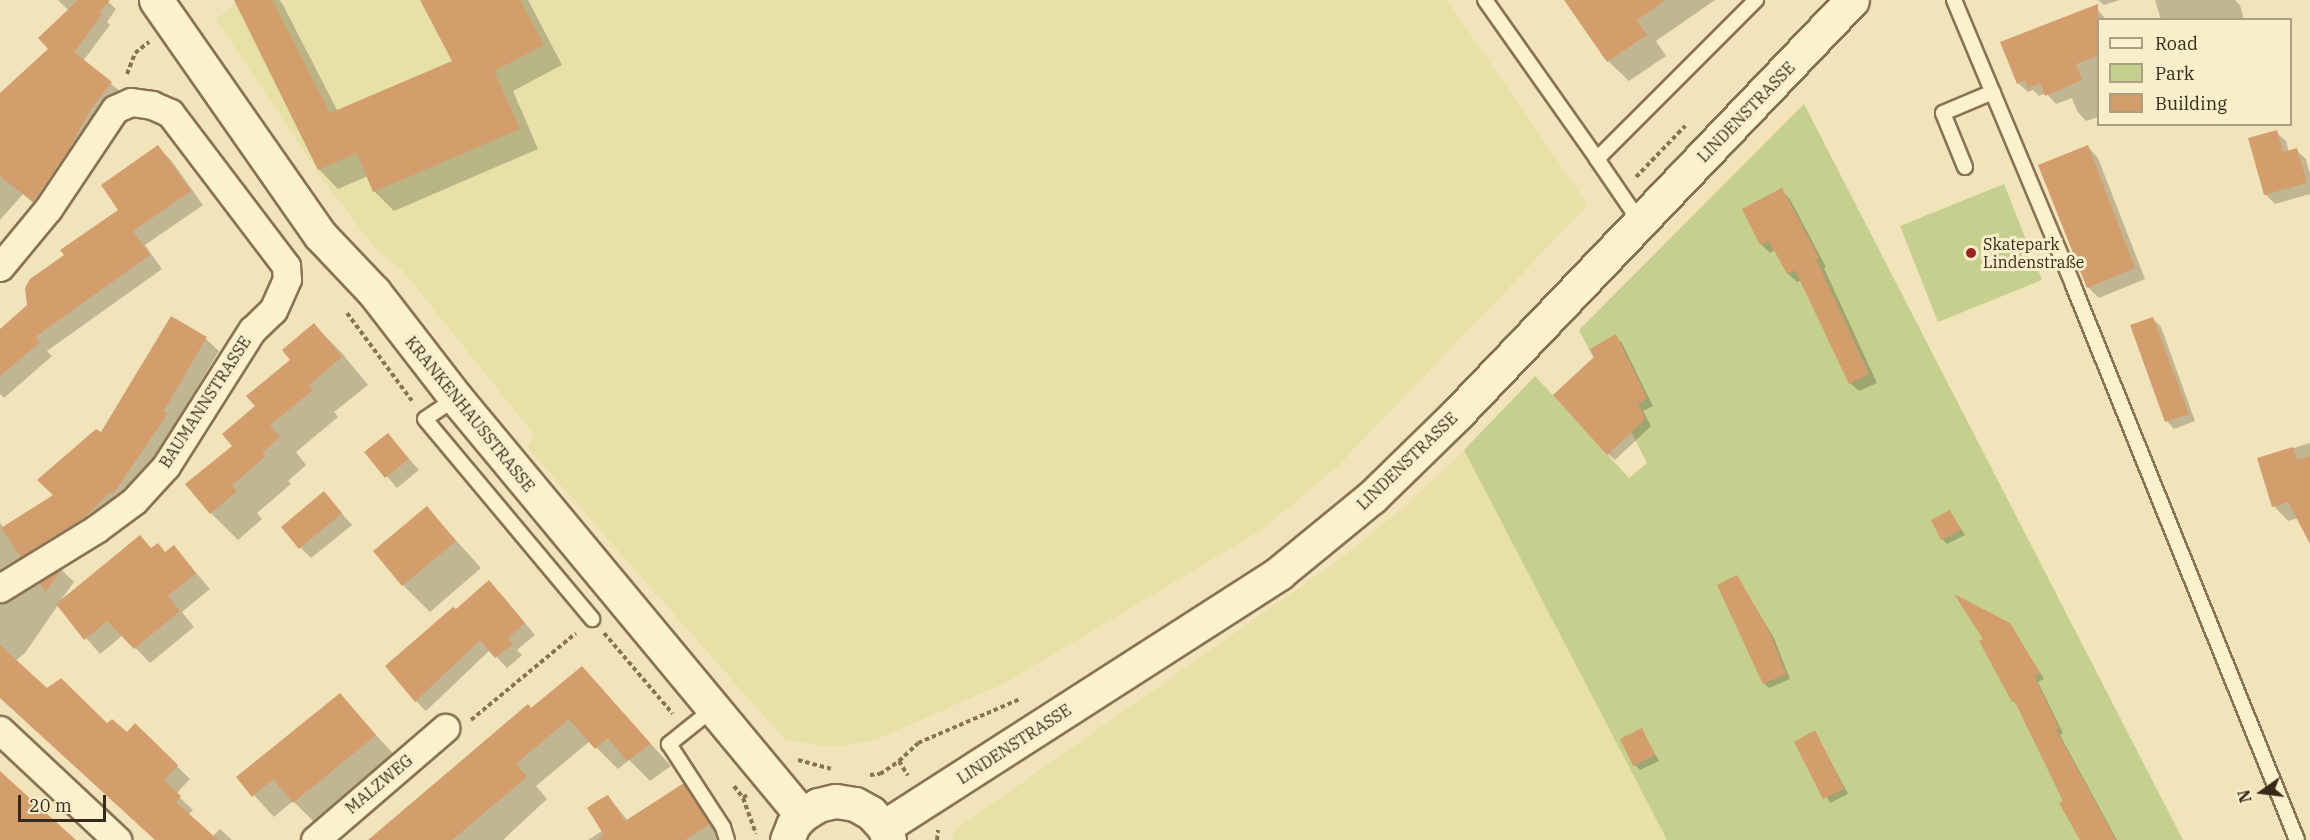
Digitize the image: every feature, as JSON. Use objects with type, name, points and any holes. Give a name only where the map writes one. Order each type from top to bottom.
[{"type":"street","name":"LINDENSTRASSE","points":[[886,833],[1279,573],[1380,489],[1456,414],[1852,0]]},
{"type":"street","name":"KRANKENHAUSSTRASSE","points":[[164,12],[320,235],[374,292],[456,398],[770,774],[795,828]]},
{"type":"street","name":"BAUMANNSTRASSE","points":[[0,588],[96,529],[134,501],[166,466],[252,330],[273,310],[287,279],[286,266],[170,113],[152,105],[131,102],[115,109]]},
{"type":"street","points":[[0,267],[48,209],[115,109]]},
{"type":"street","name":"MALZWEG","points":[[315,840],[445,728]]},
{"type":"street","points":[[0,730],[117,840]]},
{"type":"street","points":[[795,828],[818,805],[836,801],[855,804],[871,813],[886,833]]},
{"type":"lane","points":[[1485,0],[1640,222]]},
{"type":"lane","points":[[1597,159],[1756,0]]},
{"type":"lane","points":[[1954,0],[2297,840]]},
{"type":"lane","points":[[1965,166],[1943,114],[1993,92]]},
{"type":"lane","points":[[456,398],[425,419],[592,619]]},
{"type":"lane","points":[[714,708],[669,744],[723,827],[727,840]]},
{"type":"path","points":[[115,109],[135,53],[164,12]]},
{"type":"path","points":[[1620,193],[1686,125]]},
{"type":"path","points":[[445,728],[467,723],[592,619],[686,730]]},
{"type":"path","points":[[869,775],[880,774],[899,761],[918,743],[1029,694]]},
{"type":"path","points":[[743,798],[789,759],[807,760],[835,771]]},
{"type":"path","points":[[730,781],[743,798],[757,840]]},
{"type":"shaded area","points":[[238,0],[1447,0],[1588,205],[1339,465],[1263,529],[1003,684],[875,740],[832,747],[785,740],[527,447],[534,435],[401,268],[378,252],[321,177],[216,20]]},
{"type":"shaded area","points":[[1464,450],[1667,840],[952,840],[956,829],[1337,561],[1404,507]]},
{"type":"green space","points":[[1804,104],[2183,840],[1667,840],[1464,450],[1535,376],[1629,478],[1647,463],[1579,330]]},
{"type":"green space","name":"Skatepark Lindenstraße","points":[[2004,184],[2042,280],[1938,322],[1900,226]]},
{"type":"building","points":[[78,0],[110,0],[99,12],[102,14],[74,52],[112,82],[91,109],[69,149],[33,202],[0,176],[0,93],[48,49],[38,38]]},
{"type":"building","points":[[234,0],[272,0],[330,113],[452,61],[420,0],[520,0],[544,45],[494,71],[520,129],[373,192],[357,153],[318,170]]},
{"type":"building","points":[[1564,0],[1666,0],[1637,20],[1647,35],[1607,62]]},
{"type":"building","points":[[2098,4],[2097,56],[2076,64],[2082,80],[2045,96],[2040,83],[2028,88],[2025,80],[2017,84],[2000,42]]},
{"type":"building","points":[[2277,130],[2283,152],[2297,148],[2307,183],[2264,195],[2248,138]]},
{"type":"building","points":[[158,145],[191,191],[133,231],[150,255],[35,337],[40,342],[0,376],[0,329],[27,305],[25,288],[30,279],[64,255],[60,250],[118,210],[101,185]]},
{"type":"building","points":[[2088,145],[2135,268],[2087,288],[2038,165]]},
{"type":"building","points":[[1782,188],[1819,258],[1816,259],[1869,374],[1849,384],[1795,270],[1787,274],[1769,241],[1760,245],[1742,209]]},
{"type":"building","points":[[171,316],[207,337],[163,412],[168,413],[113,494],[110,492],[85,517],[21,557],[1,528],[53,495],[37,480],[96,429],[101,432]]},
{"type":"building","points":[[2153,317],[2189,414],[2165,422],[2130,325]]},
{"type":"building","points":[[314,323],[342,357],[309,385],[313,390],[270,425],[280,437],[262,453],[265,457],[232,485],[237,491],[210,514],[185,484],[232,446],[222,434],[255,406],[246,396],[290,360],[282,350]]},
{"type":"building","points":[[1616,334],[1647,398],[1638,404],[1645,419],[1607,455],[1553,395],[1594,357],[1590,349]]},
{"type":"building","points":[[388,433],[409,459],[385,478],[364,452]]},
{"type":"building","points":[[2293,447],[2297,460],[2310,456],[2310,544],[2288,502],[2272,507],[2257,458]]},
{"type":"building","points":[[324,491],[342,513],[299,549],[281,527]]},
{"type":"building","points":[[427,506],[456,541],[402,586],[373,551]]},
{"type":"building","points":[[1950,510],[1961,530],[1941,540],[1931,520]]},
{"type":"building","points":[[140,535],[151,548],[158,543],[165,552],[174,545],[196,573],[168,596],[180,611],[134,649],[107,621],[84,640],[56,604]]},
{"type":"building","points":[[62,568],[46,592],[39,582]]},
{"type":"building","points":[[1737,575],[1769,631],[1786,674],[1763,684],[1717,585]]},
{"type":"building","points":[[489,580],[525,623],[508,638],[513,644],[495,658],[480,640],[415,702],[385,666],[453,607],[456,609]]},
{"type":"building","points":[[1954,594],[2010,623],[2040,673],[2034,676],[2059,728],[2056,730],[2116,840],[2080,840],[2059,803],[2063,801],[2014,700],[2012,702],[1979,641],[1983,639]]},
{"type":"building","points":[[0,645],[47,688],[61,678],[107,723],[112,719],[127,732],[135,723],[178,765],[164,780],[181,796],[176,802],[218,840],[155,840],[0,698]]},
{"type":"building","points":[[582,666],[651,744],[627,761],[608,738],[595,749],[569,719],[516,764],[527,777],[452,840],[368,840],[528,704],[531,708]]},
{"type":"building","points":[[340,693],[376,735],[293,803],[273,779],[252,797],[236,777]]},
{"type":"building","points":[[1642,728],[1655,755],[1633,766],[1620,739]]},
{"type":"building","points":[[1815,730],[1844,789],[1823,799],[1794,742]]},
{"type":"building","points":[[0,771],[23,792],[76,840],[0,840]]},
{"type":"building","points":[[684,783],[710,824],[685,840],[597,840],[604,835],[587,808],[597,801],[608,795],[625,821]]},
{"type":"place","name":"Skatepark Lindenstraße","points":[[1971,253]]}]
